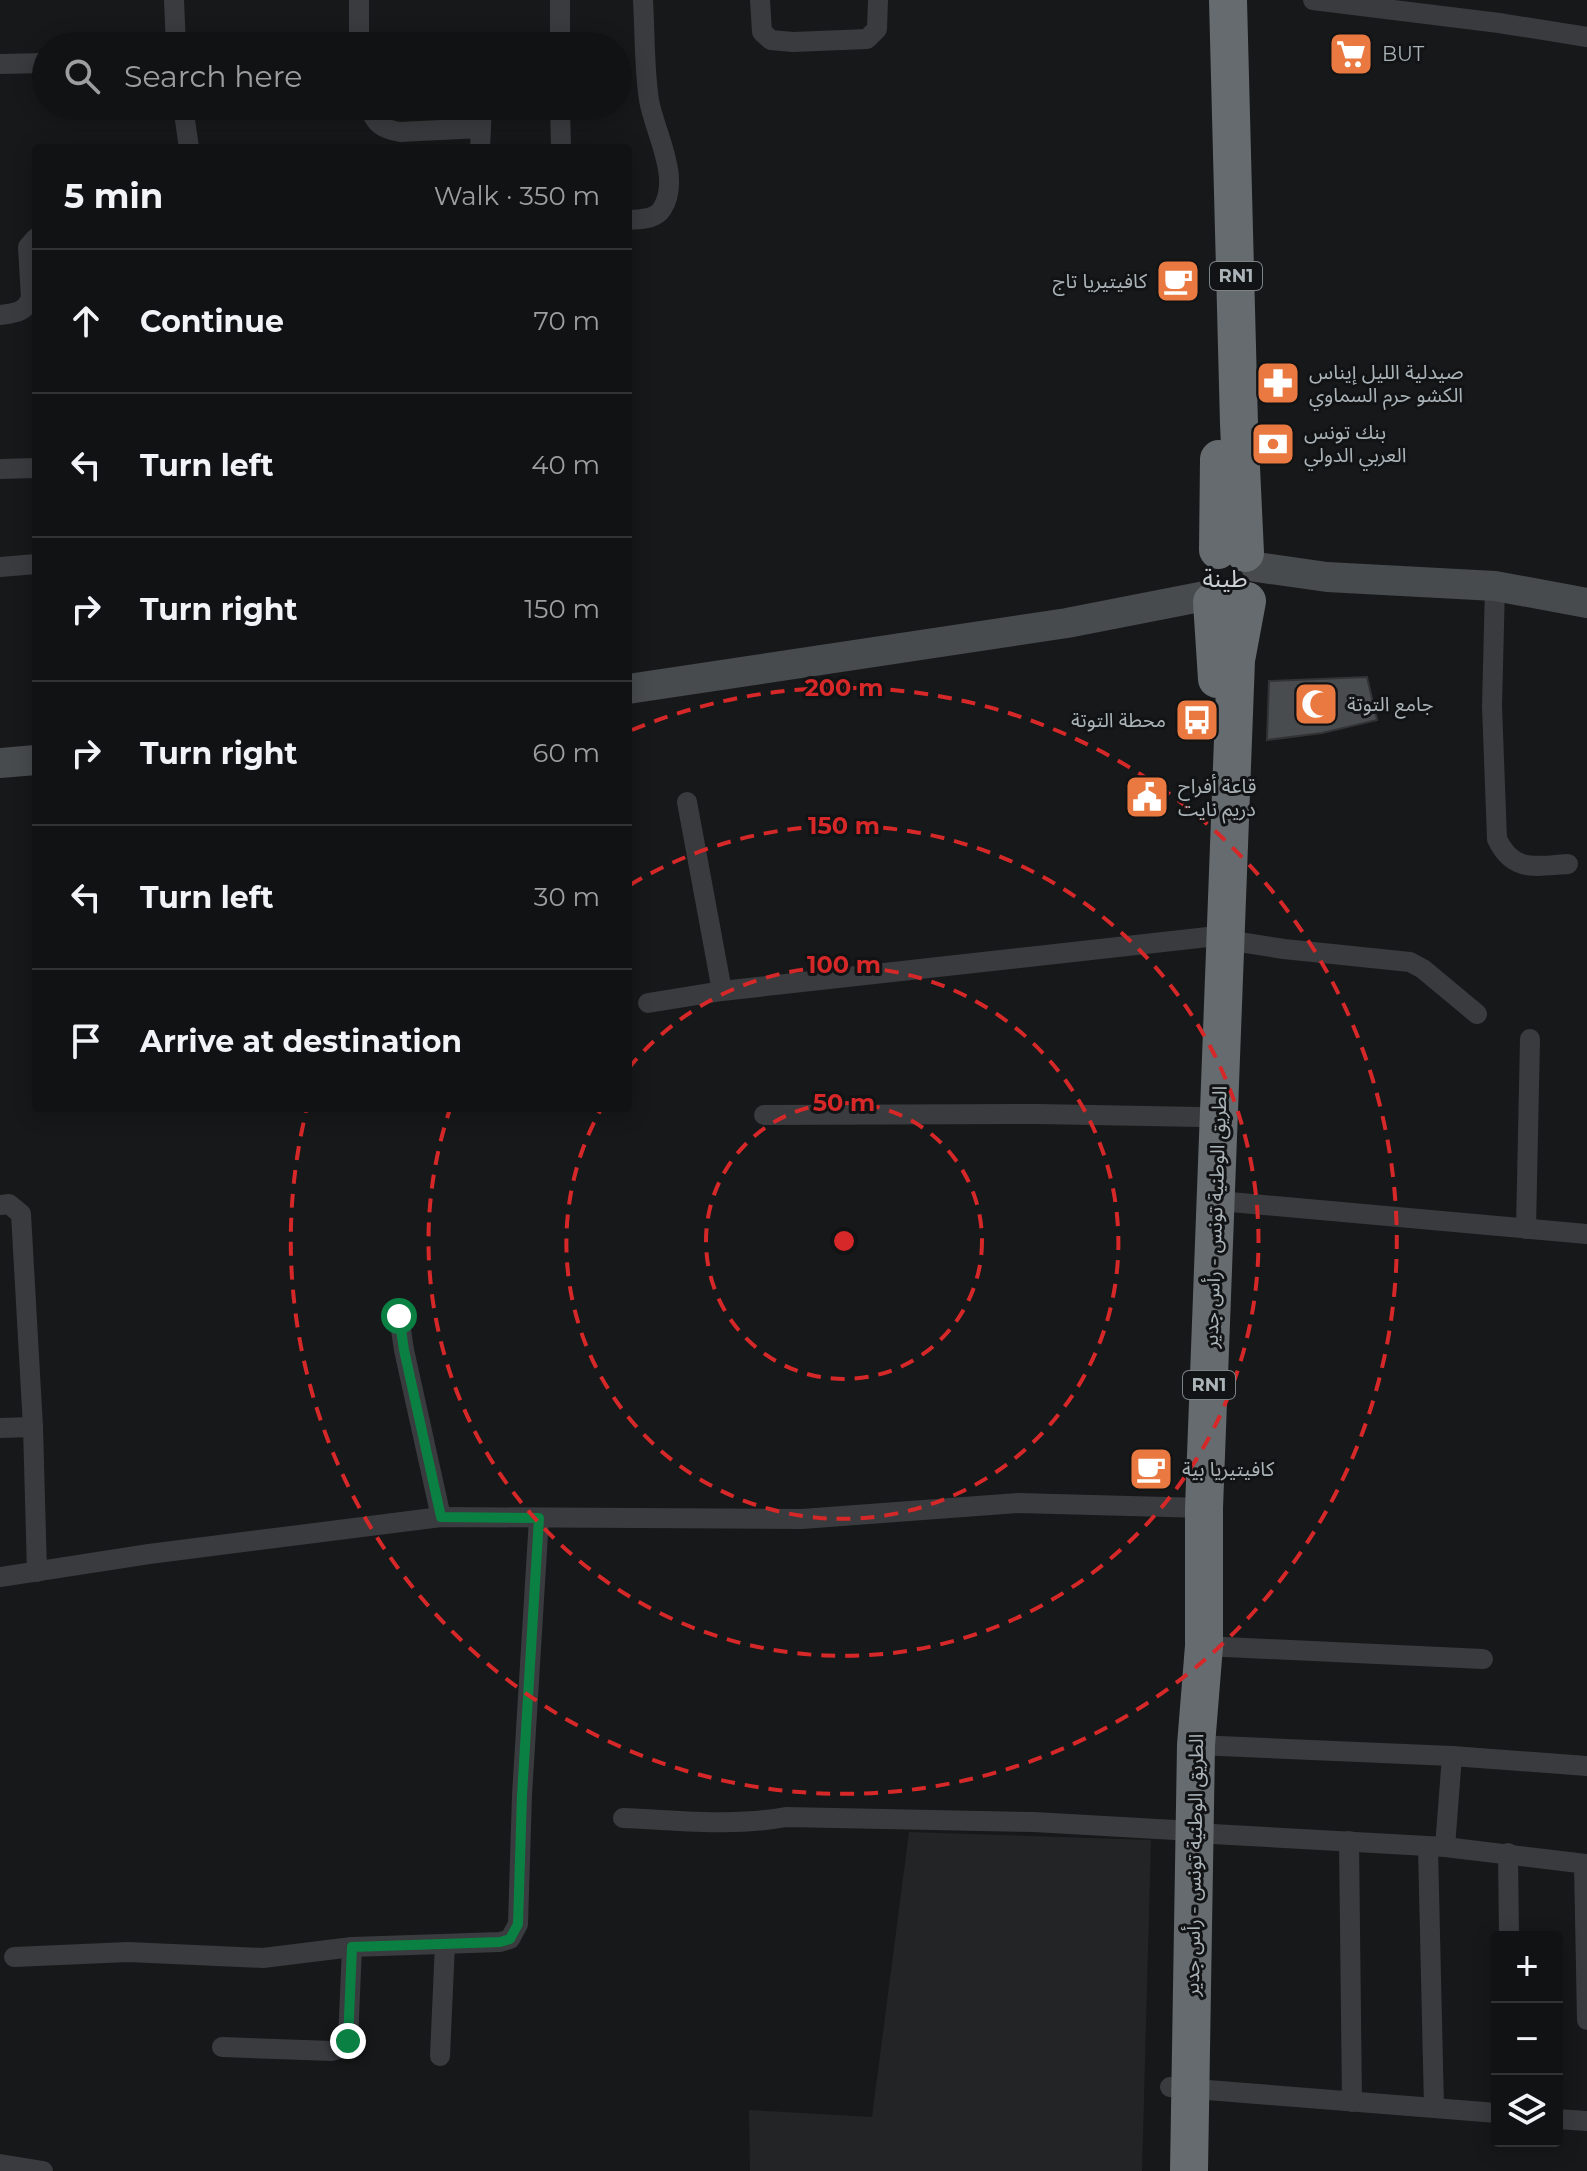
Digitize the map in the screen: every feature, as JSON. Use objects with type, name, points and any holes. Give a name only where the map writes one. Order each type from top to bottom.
[{"type":"highway","name":"الطريق الوطنية تونس - رأس جدير","points":[[1211,0],[1218,290],[1234,580]]},
{"type":"highway","name":"الطريق الوطنية تونس - رأس جدير","points":[[1170,2171],[1179,2087],[1184,1832],[1217,938],[1218,690],[1234,580],[1239,424],[1228,0]]},
{"type":"highway","name":"الطريق الوطنية تونس - رأس جدير","points":[[1206,1200],[1201,1117],[1217,938]]},
{"type":"highway","name":"الطريق الوطنية تونس - رأس جدير","points":[[1184,1832],[1196,1745],[1204,1646],[1196,1508]]},
{"type":"highway","name":"الطريق الوطنية تونس - رأس جدير","points":[[1179,2087],[1189,2171]]},
{"type":"street","points":[[174,0],[175,32]]},
{"type":"street","points":[[359,0],[359,32]]},
{"type":"street","points":[[560,0],[560,32]]},
{"type":"street","points":[[632,219],[655,216],[663,208],[667,195],[668,166],[649,99],[643,0]]},
{"type":"street","points":[[760,0],[762,32],[771,40],[793,42],[867,39],[877,29],[878,0]]},
{"type":"street","points":[[1313,0],[1587,37]]},
{"type":"street","points":[[0,64],[32,63]]},
{"type":"street","points":[[185,120],[188,144]]},
{"type":"street","points":[[375,120],[389,130],[400,132],[480,138]]},
{"type":"street","points":[[560,120],[561,144]]},
{"type":"street","points":[[0,315],[16,313],[28,306],[31,298],[28,247],[32,242]]},
{"type":"street","points":[[0,469],[32,468]]},
{"type":"street","points":[[0,567],[32,564]]},
{"type":"street","points":[[632,688],[1067,623],[1234,580],[1327,577],[1495,586],[1587,603]]},
{"type":"street","points":[[1495,586],[1492,706],[1497,839],[1504,853],[1521,864],[1568,864]]},
{"type":"street","points":[[0,763],[32,760]]},
{"type":"street","points":[[687,802],[722,991]]},
{"type":"street","points":[[648,1003],[722,991],[1217,938],[1284,949],[1410,962],[1423,969],[1477,1014]]},
{"type":"street","points":[[1526,1229],[1530,1039]]},
{"type":"street","points":[[764,1115],[1201,1117]]},
{"type":"street","points":[[1206,1200],[1587,1234]]},
{"type":"street","points":[[0,1205],[9,1204],[21,1214],[33,1427],[37,1572]]},
{"type":"street","points":[[399,1316],[441,1517]]},
{"type":"street","points":[[0,1428],[33,1427]]},
{"type":"street","points":[[0,1577],[149,1554],[441,1517],[695,1516],[802,1519],[1018,1503],[1196,1508]]},
{"type":"street","points":[[14,1957],[128,1952],[263,1958],[352,1947],[500,1942],[510,1939],[518,1924],[522,1795],[539,1518]]},
{"type":"street","points":[[1204,1646],[1483,1659]]},
{"type":"street","points":[[1196,1745],[1452,1756],[1587,1766]]},
{"type":"street","points":[[1434,2107],[1436,1847],[1452,1756]]},
{"type":"street","points":[[623,1818],[720,1823],[754,1823],[786,1817],[897,1818],[1349,1841],[1508,1853],[1586,1864],[1587,2020]]},
{"type":"street","points":[[1349,1841],[1352,2102]]},
{"type":"street","points":[[1508,1853],[1509,1931]]},
{"type":"street","points":[[440,2056],[445,1944]]},
{"type":"street","points":[[222,2047],[332,2051],[342,2048],[348,2041],[352,1947]]},
{"type":"street","points":[[1179,2087],[1491,2112]]},
{"type":"street","points":[[1563,2119],[1587,2121]]},
{"type":"street","points":[[0,2164],[43,2171]]},
{"type":"shaded area","points":[[909,1832],[1151,1840],[1142,2171],[750,2171],[749,2110],[872,2117]]},
{"type":"building","points":[[1367,677],[1377,720],[1322,733],[1267,740],[1269,681]]},
{"type":"place","name":"BUT","points":[[1351,54]]},
{"type":"place","name":"كافيتيريا تاج","points":[[1178,281]]},
{"type":"place","name":"صيدلية الليل إيناس الكشو حرم السماوي","points":[[1278,383]]},
{"type":"place","name":"بنك تونس العربي الدولي","points":[[1273,444]]},
{"type":"place","name":"جامع التوتة","points":[[1316,704]]},
{"type":"place","name":"محطة التوتة","points":[[1197,720]]},
{"type":"place","name":"قاعة أفراح دريم نايت","points":[[1147,797]]},
{"type":"place","name":"كافيتيريا بية","points":[[1151,1469]]},
{"type":"district","name":"طينة","points":[[1225,578]]},
{"type":"route","points":[[348,2041],[352,1947],[500,1942],[510,1939],[518,1924],[522,1795],[539,1518],[441,1517],[399,1316]]}]
